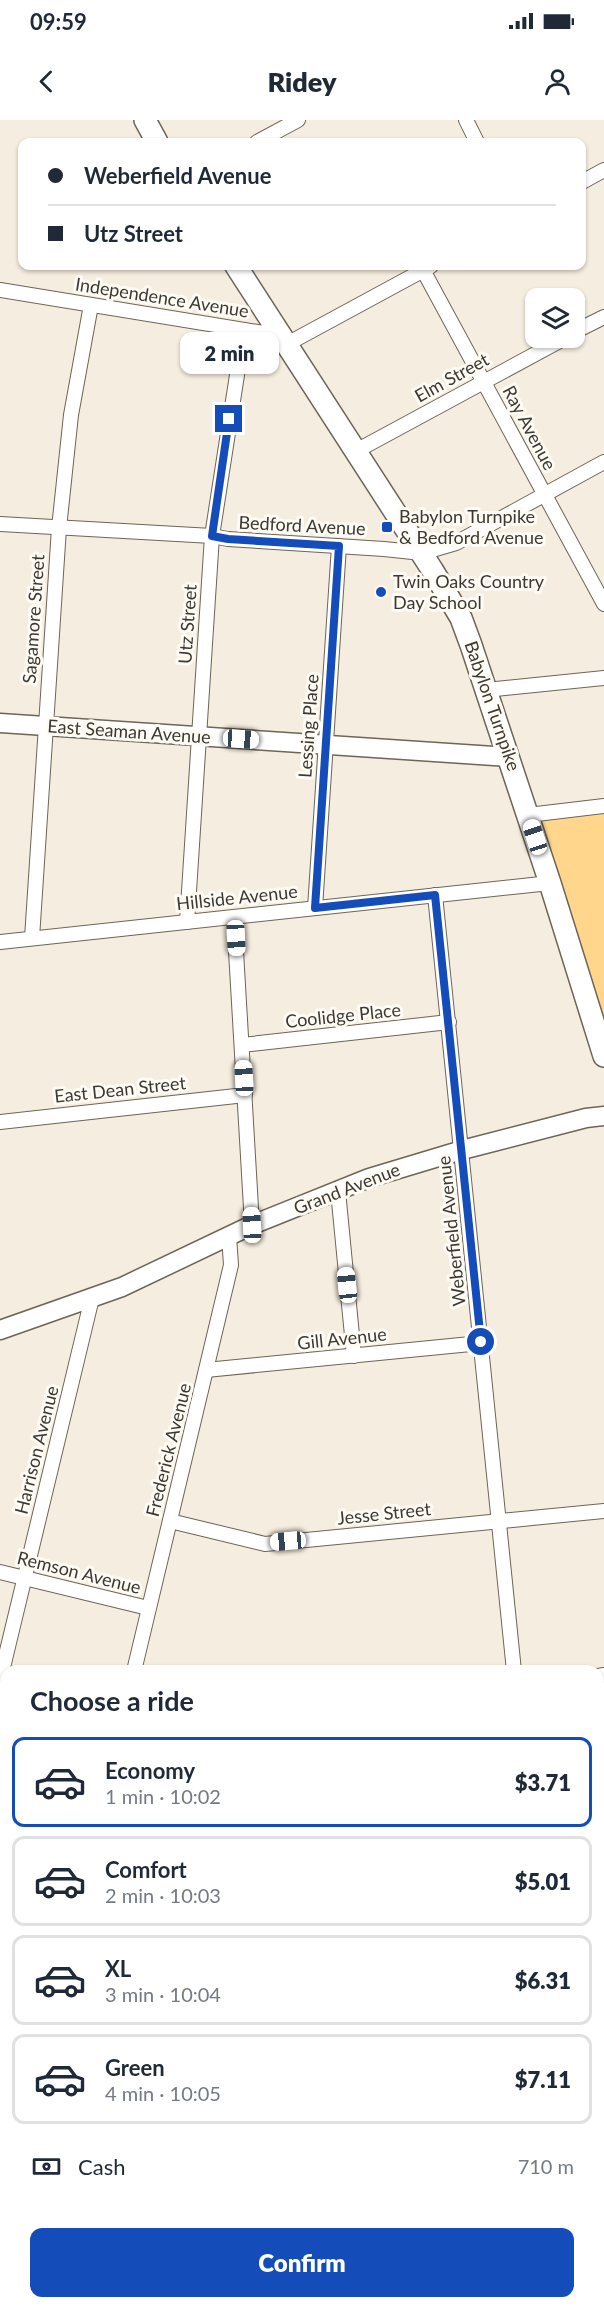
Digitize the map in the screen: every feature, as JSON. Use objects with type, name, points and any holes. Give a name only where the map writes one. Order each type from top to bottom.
[{"type":"main road","points":[[145,120],[156,138]]},
{"type":"main road","name":"Babylon Turnpike","points":[[239,270],[461,618],[528,815],[604,1056]]},
{"type":"street","points":[[264,138],[298,120]]},
{"type":"street","points":[[466,120],[475,138]]},
{"type":"street","points":[[586,180],[604,170]]},
{"type":"street","points":[[285,340],[423,270]]},
{"type":"street","name":"Ray Avenue","points":[[428,270],[483,382],[604,604]]},
{"type":"street","name":"Independence Avenue","points":[[0,290],[244,330],[285,340]]},
{"type":"street","name":"Sagamore Street","points":[[32,938],[59,528],[71,415],[91,305]]},
{"type":"street","points":[[585,326],[604,316]]},
{"type":"street","name":"Utz Street","points":[[186,922],[212,536],[244,330]]},
{"type":"street","name":"Elm Street","points":[[356,451],[546,348]]},
{"type":"street","points":[[422,554],[456,543],[604,462]]},
{"type":"street","name":"Bedford Avenue","points":[[0,524],[212,536],[422,554]]},
{"type":"street","name":"Lessing Place","points":[[315,908],[339,546]]},
{"type":"street","points":[[486,690],[604,678]]},
{"type":"street","name":"East Seaman Avenue","points":[[0,723],[509,757]]},
{"type":"street","points":[[528,815],[604,806]]},
{"type":"street","name":"Hillside Avenue","points":[[0,942],[550,883]]},
{"type":"street","name":"Weberfield Avenue","points":[[435,895],[513,1665]]},
{"type":"street","points":[[234,917],[252,1225]]},
{"type":"street","name":"Coolidge Place","points":[[242,1045],[449,1022]]},
{"type":"street","name":"East Dean Street","points":[[0,1122],[245,1095]]},
{"type":"street","name":"Grand Avenue","points":[[0,1330],[122,1287],[252,1225],[402,1167],[586,1118],[604,1116]]},
{"type":"street","points":[[338,1191],[354,1356]]},
{"type":"street","name":"Frederick Avenue","points":[[136,1665],[231,1265],[229,1236]]},
{"type":"street","name":"Harrison Avenue","points":[[4,1665],[92,1298]]},
{"type":"street","name":"Gill Avenue","points":[[206,1370],[481,1342]]},
{"type":"street","name":"Jesse Street","points":[[170,1521],[265,1544],[604,1511]]},
{"type":"street","name":"Remson Avenue","points":[[0,1572],[148,1608]]},
{"type":"shaded area","points":[[604,808],[604,1058],[530,816]]},
{"type":"place","name":"Babylon Turnpike & Bedford Avenue","points":[[387,527]]},
{"type":"place","name":"Twin Oaks Country Day School","points":[[381,592]]},
{"type":"route","points":[[229,419],[212,536],[339,546],[315,908],[435,895],[481,1342]]}]
